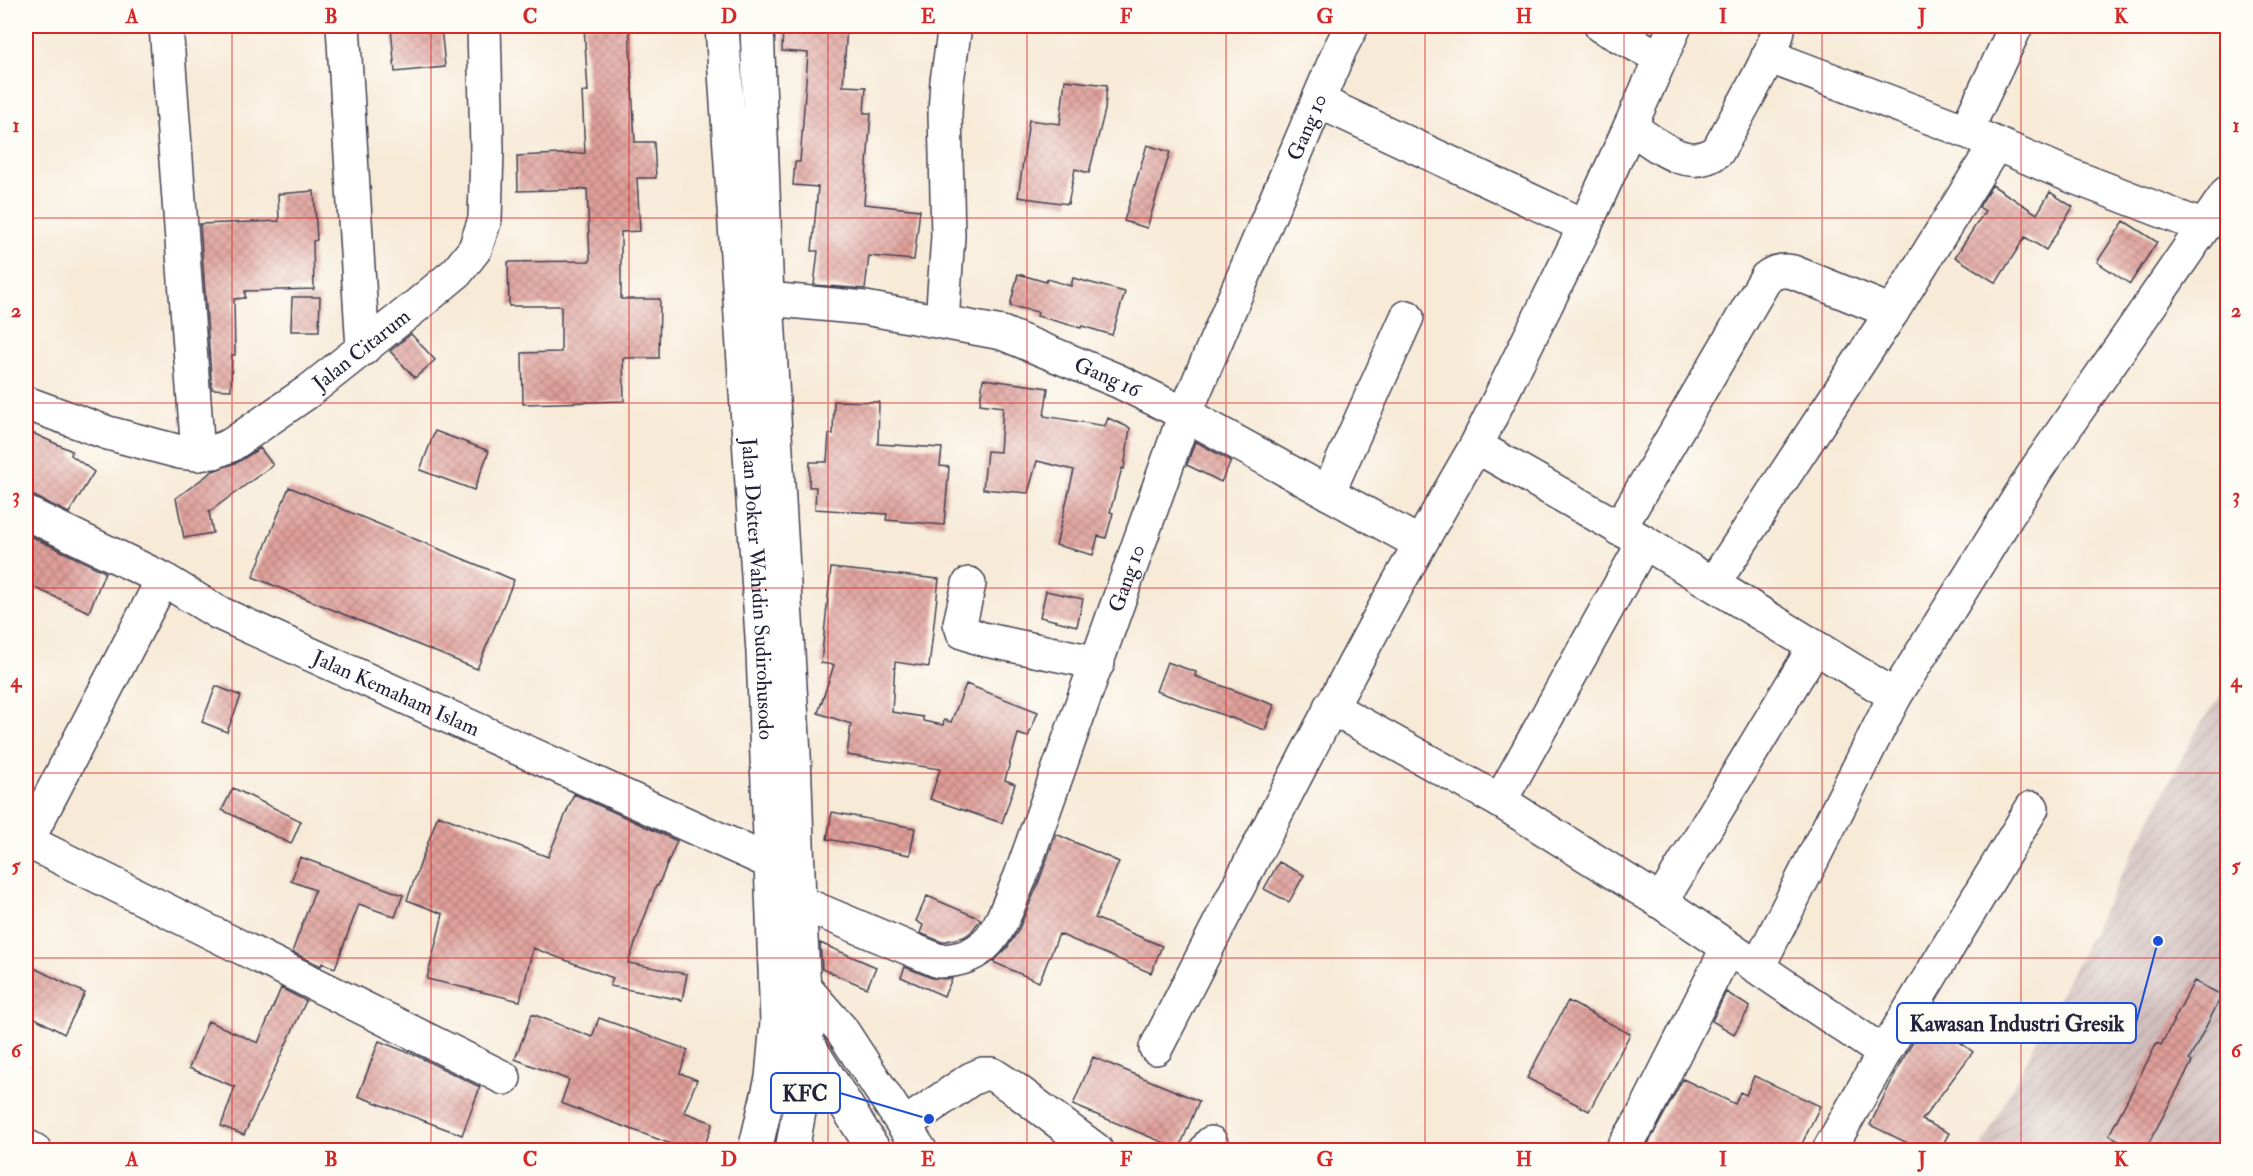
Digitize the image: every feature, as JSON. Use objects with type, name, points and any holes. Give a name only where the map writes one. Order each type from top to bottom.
[{"type":"main road","points":[[166,26],[198,454]]},
{"type":"main road","points":[[343,26],[363,349]]},
{"type":"main road","name":"Jalan Citarum","points":[[26,403],[108,433],[180,453],[214,452],[231,445],[309,391],[457,272],[475,249],[485,219],[487,149],[484,26]]},
{"type":"main road","name":"Jalan Dokter Wahidin Sudirohusodo","points":[[722,26],[763,652],[777,1023],[771,1078],[755,1150]]},
{"type":"main road","name":"Jalan Dokter Wahidin Sudirohusodo","points":[[757,26],[767,299],[794,742],[799,902],[807,1043],[802,1095],[792,1150]]},
{"type":"main road","points":[[942,321],[948,236],[945,113],[955,26]]},
{"type":"main road","name":"Gang 10","points":[[799,902],[939,961],[951,961],[975,955],[993,938],[1020,878],[1185,414],[1352,26]]},
{"type":"main road","points":[[1601,26],[1661,58]]},
{"type":"main road","points":[[1156,1048],[1330,707],[1419,543],[1476,446],[1586,226],[1675,26]]},
{"type":"main road","points":[[1630,128],[1683,159],[1700,159],[1718,151],[1778,37],[1778,26]]},
{"type":"main road","points":[[1966,130],[2016,26]]},
{"type":"main road","points":[[1768,56],[1966,130],[2069,175],[2204,227]]},
{"type":"main road","points":[[1318,101],[1586,226]]},
{"type":"main road","points":[[1713,585],[1892,312],[1996,144]]},
{"type":"main road","points":[[1758,967],[1895,696],[2038,467],[2228,192]]},
{"type":"main road","points":[[1500,801],[1631,535],[1766,278],[1782,270],[1793,272],[1892,312]]},
{"type":"main road","name":"Gang 16","points":[[767,299],[865,308],[1002,333],[1118,381],[1185,414],[1419,543]]},
{"type":"main road","points":[[1328,492],[1407,317]]},
{"type":"main road","points":[[1476,446],[1631,535],[1895,696]]},
{"type":"main road","name":"Jalan Kemaham Islam","points":[[26,513],[163,579],[217,612],[772,863]]},
{"type":"main road","points":[[163,579],[26,842],[504,1078]]},
{"type":"main road","points":[[969,584],[960,623],[963,633],[1098,663]]},
{"type":"main road","points":[[1661,902],[1814,648]]},
{"type":"main road","points":[[1330,707],[1500,801],[1661,902],[1727,949],[1758,967],[1884,1053]]},
{"type":"main road","points":[[1829,1150],[1884,1053],[2032,808]]},
{"type":"main road","points":[[1622,1150],[1641,1120],[1727,949]]},
{"type":"main road","points":[[803,986],[841,1029],[912,1138],[971,1079],[983,1074],[992,1074],[1096,1150]]},
{"type":"main road","points":[[777,1023],[807,1043],[874,1150]]},
{"type":"main road","points":[[26,1146],[34,1150]]},
{"type":"shaded area","points":[[2227,687],[2227,1150],[1980,1150],[2196,731]]},
{"type":"building","points":[[441,26],[445,67],[395,72],[391,28]]},
{"type":"building","points":[[584,26],[629,26],[635,142],[654,142],[656,178],[637,178],[640,231],[621,232],[621,299],[660,299],[659,358],[623,358],[624,401],[523,404],[522,353],[561,352],[561,306],[509,306],[508,262],[590,261],[587,189],[518,191],[517,156],[585,153],[582,92],[588,92]]},
{"type":"building","points":[[783,26],[847,26],[843,86],[866,87],[864,113],[871,113],[864,204],[920,210],[914,260],[869,256],[865,289],[814,285],[818,251],[812,251],[818,187],[793,185],[795,162],[800,162],[808,53],[782,51]]},
{"type":"building","points":[[1065,80],[1107,85],[1105,110],[1089,173],[1075,169],[1068,204],[1018,197],[1029,120],[1060,124]]},
{"type":"building","points":[[1147,145],[1170,152],[1147,228],[1124,221]]},
{"type":"building","points":[[1992,185],[2037,214],[2050,192],[2073,207],[2046,250],[2025,237],[1996,283],[1955,257],[1985,211],[1979,207]]},
{"type":"building","points":[[314,191],[317,240],[313,241],[314,289],[245,291],[245,298],[234,299],[235,355],[232,355],[231,390],[212,389],[200,224],[279,221],[278,194]]},
{"type":"building","points":[[2124,221],[2157,242],[2130,284],[2097,262]]},
{"type":"building","points":[[1018,274],[1071,286],[1073,278],[1125,292],[1112,335],[1037,316],[1038,312],[1010,306]]},
{"type":"building","points":[[292,297],[320,297],[319,331],[291,331]]},
{"type":"building","points":[[411,334],[435,360],[415,378],[390,351]]},
{"type":"building","points":[[983,379],[1048,388],[1044,416],[1105,426],[1108,418],[1130,428],[1124,469],[1122,468],[1110,512],[1113,513],[1106,538],[1098,536],[1093,555],[1056,545],[1074,470],[1037,461],[1028,493],[983,489],[987,451],[1000,452],[1003,407],[980,404]]},
{"type":"building","points":[[834,401],[879,402],[878,444],[942,448],[940,466],[949,467],[944,525],[886,520],[887,514],[815,509],[816,487],[809,487],[810,462],[827,462],[829,434],[833,434]]},
{"type":"building","points":[[26,430],[72,451],[71,455],[94,472],[69,513],[26,494]]},
{"type":"building","points":[[435,431],[489,451],[474,490],[420,470]]},
{"type":"building","points":[[1195,441],[1231,461],[1221,482],[1187,465]]},
{"type":"building","points":[[260,448],[273,465],[209,512],[213,533],[184,538],[176,498],[213,471],[238,462]]},
{"type":"building","points":[[289,487],[514,580],[477,669],[253,577]]},
{"type":"building","points":[[26,534],[105,572],[89,612],[26,584]]},
{"type":"building","points":[[831,568],[939,579],[929,667],[895,662],[892,712],[923,717],[923,721],[943,725],[944,720],[951,722],[966,684],[1038,712],[1028,737],[1018,734],[1005,780],[1015,784],[1002,823],[930,799],[940,769],[847,755],[851,724],[818,713],[834,665],[821,663]]},
{"type":"building","points":[[1046,591],[1083,599],[1077,626],[1040,617]]},
{"type":"building","points":[[1167,662],[1196,672],[1195,676],[1274,705],[1265,730],[1156,691]]},
{"type":"building","points":[[216,686],[241,696],[227,732],[202,722]]},
{"type":"building","points":[[233,788],[301,821],[291,844],[222,810]]},
{"type":"building","points":[[574,794],[677,841],[658,886],[656,886],[628,963],[687,974],[682,1000],[610,986],[613,978],[533,948],[520,1001],[427,979],[443,914],[407,900],[438,815],[548,857]]},
{"type":"building","points":[[832,812],[915,828],[910,855],[827,839]]},
{"type":"building","points":[[1056,834],[1119,862],[1095,918],[1162,946],[1151,973],[1059,934],[1039,982],[993,962],[1007,948],[1018,931]]},
{"type":"building","points":[[300,857],[403,895],[395,917],[359,904],[335,968],[322,963],[321,966],[292,952],[315,890],[291,881]]},
{"type":"building","points":[[1279,862],[1304,875],[1289,902],[1264,889]]},
{"type":"building","points":[[927,896],[981,919],[964,937],[942,942],[920,933],[923,925],[916,921]]},
{"type":"building","points":[[820,943],[876,967],[867,988],[822,969]]},
{"type":"building","points":[[26,964],[85,993],[64,1034],[26,1013]]},
{"type":"building","points":[[905,967],[932,978],[952,979],[944,996],[901,977]]},
{"type":"building","points":[[2194,981],[2222,995],[2189,1060],[2192,1062],[2145,1150],[2138,1150],[2109,1135],[2157,1043],[2161,1045]]},
{"type":"building","points":[[281,988],[306,1001],[244,1135],[221,1126],[235,1087],[189,1068],[208,1021],[258,1043]]},
{"type":"building","points":[[1726,992],[1750,1007],[1734,1034],[1712,1021]]},
{"type":"building","points":[[1568,1001],[1630,1034],[1589,1111],[1527,1078]]},
{"type":"building","points":[[532,1014],[592,1037],[599,1018],[688,1050],[680,1073],[697,1080],[684,1112],[713,1123],[703,1150],[687,1150],[561,1103],[569,1080],[515,1059]]},
{"type":"building","points":[[1927,1018],[1973,1052],[1922,1120],[1949,1133],[1940,1150],[1922,1150],[1870,1125],[1900,1064]]},
{"type":"building","points":[[379,1041],[417,1056],[480,1087],[462,1135],[358,1096]]},
{"type":"building","points":[[1093,1057],[1199,1101],[1179,1149],[1073,1105]]},
{"type":"building","points":[[1754,1076],[1820,1106],[1799,1150],[1660,1150],[1648,1144],[1683,1079],[1735,1104],[1740,1092],[1746,1095]]},
{"type":"place","name":"Kawasan Industri Gresik","points":[[2158,941]]},
{"type":"place","name":"KFC","points":[[929,1119]]}]
